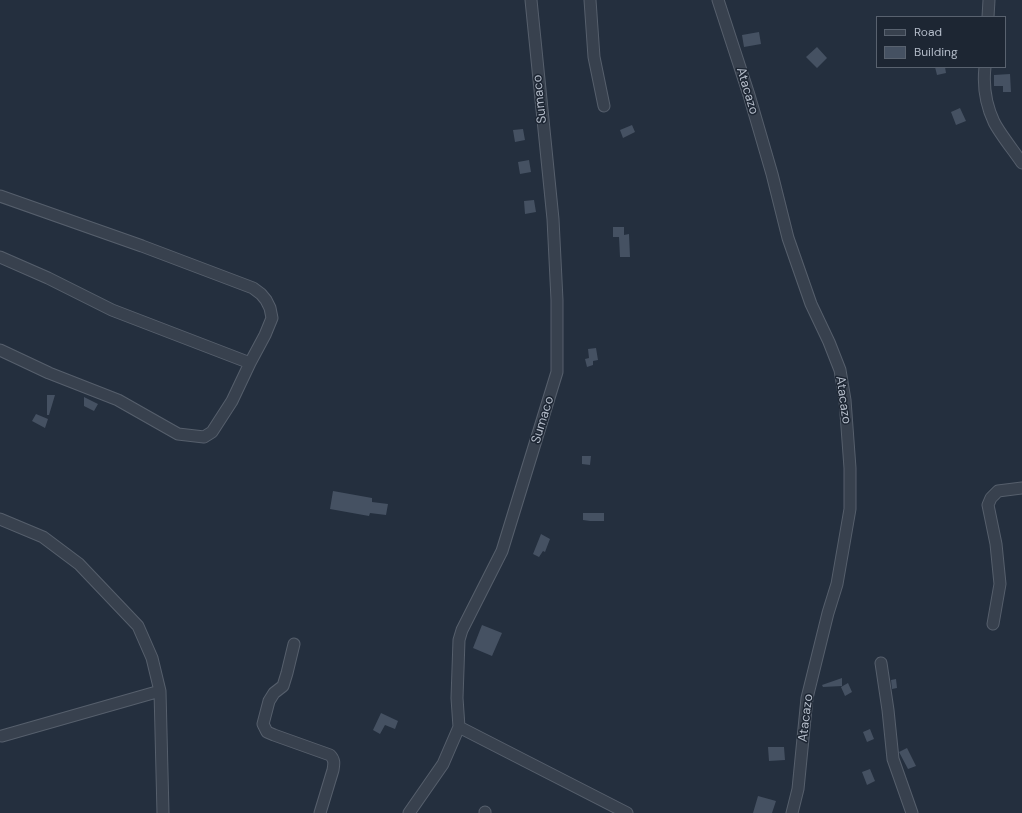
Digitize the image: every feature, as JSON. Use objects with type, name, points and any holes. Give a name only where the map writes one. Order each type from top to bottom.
[{"type":"street","name":"Sumaco","points":[[409,813],[443,764],[459,727],[457,698],[459,640],[462,630],[502,551],[557,372],[557,300],[553,219],[531,0]]},
{"type":"street","points":[[590,0],[594,57],[604,106]]},
{"type":"street","name":"Atacazo","points":[[718,0],[749,95],[772,174],[788,238],[810,304],[829,342],[840,370],[845,400],[850,468],[850,509],[838,584],[828,613],[807,698],[798,788],[792,813]]},
{"type":"street","points":[[988,16],[989,0]]},
{"type":"street","points":[[985,68],[984,79],[986,95],[994,121],[1022,163]]},
{"type":"street","points":[[0,196],[142,246],[253,288],[266,300],[270,308],[272,318],[265,336],[232,401],[212,432],[204,437],[193,437],[178,434],[118,400],[49,373],[0,350]]},
{"type":"street","points":[[0,257],[48,278],[112,310],[250,363]]},
{"type":"street","points":[[994,624],[1000,584],[996,544],[988,505],[991,498],[998,492],[1022,488]]},
{"type":"street","points":[[0,519],[43,537],[79,564],[138,626],[152,658],[160,691],[163,813]]},
{"type":"street","points":[[294,644],[283,686],[274,693],[269,701],[263,724],[267,732],[330,755],[333,758],[333,770],[320,813]]},
{"type":"street","points":[[881,663],[894,759],[912,813]]},
{"type":"street","points":[[2,736],[160,691]]},
{"type":"street","points":[[459,727],[626,813]]},
{"type":"building","points":[[759,32],[761,44],[744,47],[742,35]]},
{"type":"building","points":[[817,47],[827,58],[817,68],[806,57]]},
{"type":"building","points":[[935,68],[945,68],[946,73],[937,75]]},
{"type":"building","points":[[1010,74],[1011,92],[1003,92],[1003,86],[994,86],[994,75]]},
{"type":"building","points":[[960,108],[966,121],[956,125],[951,112]]},
{"type":"building","points":[[632,125],[635,132],[623,138],[620,130]]},
{"type":"building","points":[[523,129],[525,140],[515,142],[513,130]]},
{"type":"building","points":[[529,160],[531,172],[520,174],[518,162]]},
{"type":"building","points":[[534,200],[536,212],[525,214],[524,201]]},
{"type":"building","points":[[613,227],[624,227],[624,235],[629,234],[630,257],[620,257],[619,237],[613,237]]},
{"type":"building","points":[[596,348],[598,360],[593,361],[593,365],[587,367],[585,359],[589,358],[588,349]]},
{"type":"building","points":[[47,395],[55,395],[49,415],[47,415]]},
{"type":"building","points":[[84,397],[98,404],[94,411],[84,406]]},
{"type":"building","points":[[36,414],[48,419],[45,428],[32,421]]},
{"type":"building","points":[[582,456],[591,456],[590,465],[582,464]]},
{"type":"building","points":[[333,491],[372,498],[372,502],[388,504],[386,515],[370,513],[369,516],[330,509]]},
{"type":"building","points":[[583,513],[604,513],[604,521],[583,520]]},
{"type":"building","points":[[541,534],[550,539],[545,552],[543,551],[539,557],[533,554]]},
{"type":"building","points":[[482,625],[502,633],[492,656],[473,648]]},
{"type":"building","points":[[842,678],[842,686],[823,687],[822,685]]},
{"type":"building","points":[[896,679],[897,688],[892,689],[891,680]]},
{"type":"building","points":[[848,683],[852,692],[845,696],[841,687]]},
{"type":"building","points":[[381,713],[398,721],[395,729],[385,725],[380,734],[373,730]]},
{"type":"building","points":[[870,729],[874,739],[867,742],[863,732]]},
{"type":"building","points":[[768,747],[784,747],[785,760],[769,761]]},
{"type":"building","points":[[907,748],[916,766],[908,769],[899,752]]},
{"type":"building","points":[[870,769],[875,781],[867,785],[862,772]]},
{"type":"building","points":[[758,796],[776,801],[772,813],[753,813]]}]
